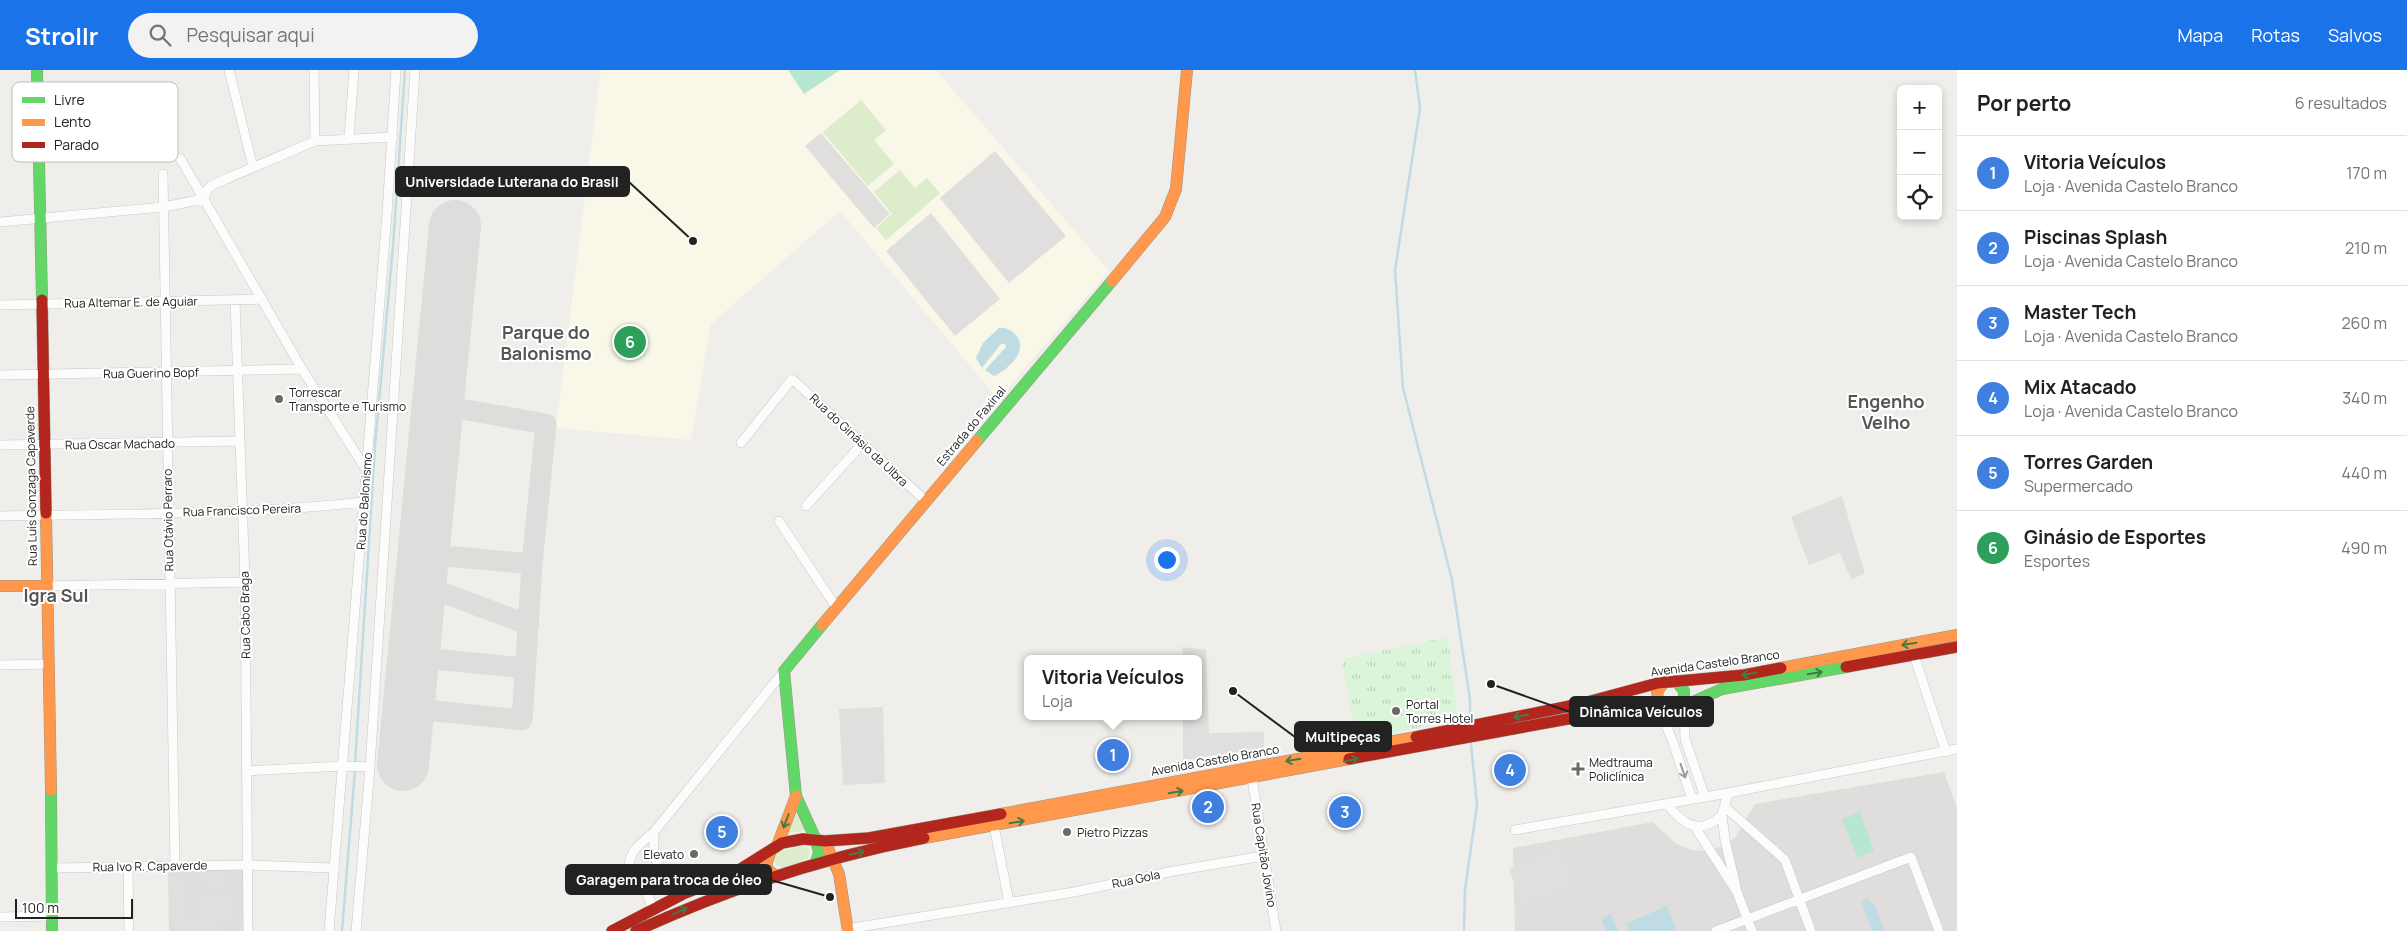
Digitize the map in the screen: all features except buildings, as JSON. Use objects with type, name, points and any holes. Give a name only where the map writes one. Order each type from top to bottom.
[{"type":"main road","name":"Estrada do Faxinal","points":[[784,671],[1165,216],[1176,189],[1187,70]]},
{"type":"main road","name":"Rua Luís Gonzaga Capaverde","points":[[39,162],[53,868],[52,931]]},
{"type":"main road","points":[[0,586],[47,586]]},
{"type":"main road","name":"Avenida Castelo Branco","points":[[612,931],[683,894],[731,875],[774,848],[792,840],[869,838],[1464,728],[1580,704],[1664,682],[1744,675],[1957,635]]},
{"type":"main road","name":"Avenida Castelo Branco","points":[[636,931],[692,905],[776,876],[815,864],[905,842],[1592,714],[1660,711],[1684,706],[1722,689],[1957,647]]},
{"type":"main road","points":[[784,671],[796,796],[821,840],[835,859],[842,886],[847,930]]},
{"type":"main road","points":[[1676,681],[1684,691],[1684,706]]},
{"type":"main road","points":[[1660,711],[1656,693],[1664,682]]},
{"type":"main road","points":[[776,876],[770,872],[766,864],[766,858],[774,848],[796,796]]},
{"type":"main road","points":[[815,864],[821,840]]},
{"type":"street","points":[[229,70],[253,167]]},
{"type":"street","points":[[314,70],[316,141]]},
{"type":"street","points":[[349,138],[354,70]]},
{"type":"street","name":"Rua do Balonismo","points":[[329,931],[333,868],[345,766],[393,137],[396,70]]},
{"type":"street","name":"Rua do Balonismo","points":[[356,931],[415,70]]},
{"type":"street","points":[[204,199],[207,190],[212,185],[316,141],[393,137]]},
{"type":"street","points":[[180,158],[302,369],[367,471]]},
{"type":"street","name":"Rua Otávio Perraro","points":[[164,174],[163,208],[175,866]]},
{"type":"street","points":[[0,222],[40,217],[163,208],[204,199]]},
{"type":"street","name":"Rua Altemar E. de Aguiar","points":[[0,305],[262,298]]},
{"type":"street","name":"Rua Cabo Braga","points":[[235,300],[245,582],[248,931]]},
{"type":"street","name":"Rua Guerino Bopf","points":[[0,375],[302,369]]},
{"type":"street","name":"Rua do Ginásio da Ulbra","points":[[742,443],[792,379],[926,501]]},
{"type":"street","name":"Rua Oscar Machado","points":[[0,445],[240,442]]},
{"type":"street","points":[[806,506],[863,443]]},
{"type":"street","name":"Rua Francisco Pereira","points":[[0,516],[243,512],[298,509],[364,502]]},
{"type":"street","points":[[779,520],[836,607]]},
{"type":"street","points":[[47,586],[245,582]]},
{"type":"street","points":[[1914,655],[1946,752]]},
{"type":"street","points":[[0,665],[49,664]]},
{"type":"street","points":[[653,909],[629,861],[633,852],[654,832],[784,671]]},
{"type":"street","points":[[1684,706],[1685,739],[1705,797]]},
{"type":"street","points":[[1660,711],[1673,742],[1692,799]]},
{"type":"street","points":[[1673,742],[1685,739]]},
{"type":"street","points":[[1515,830],[1728,793],[1957,749]]},
{"type":"street","points":[[246,771],[345,766],[366,767]]},
{"type":"street","name":"Rua Capitão Jovino","points":[[1252,778],[1276,931]]},
{"type":"street","points":[[1728,793],[1724,811],[1725,840],[1737,892]]},
{"type":"street","points":[[1667,804],[1679,819],[1696,827],[1706,826],[1724,811]]},
{"type":"street","points":[[1724,811],[1785,860],[1811,931]]},
{"type":"street","points":[[994,826],[1008,902]]},
{"type":"street","points":[[1696,827],[1737,892],[1752,931]]},
{"type":"street","points":[[654,832],[655,861],[666,879],[683,894]]},
{"type":"street","name":"Rua Gola","points":[[847,930],[1264,856]]},
{"type":"street","points":[[1716,931],[1911,857],[1938,931]]},
{"type":"street","name":"Rua Ivo R. Capaverde","points":[[53,868],[248,865],[333,868]]},
{"type":"street","points":[[128,868],[129,931]]},
{"type":"street","points":[[0,917],[52,916]]},
{"type":"shaded area","points":[[601,70],[936,70],[1109,271],[998,399],[840,211],[711,324],[691,440],[556,428]]},
{"type":"shaded area","points":[[821,133],[890,214],[874,228],[805,146]]},
{"type":"shaded area","points":[[995,151],[1066,236],[1009,283],[940,198]]},
{"type":"shaded area","points":[[931,213],[1000,299],[955,336],[886,251]]},
{"type":"shaded area","points":[[1842,496],[1865,574],[1851,579],[1840,553],[1809,565],[1791,517]]},
{"type":"shaded area","points":[[1182,647],[1206,650],[1209,733],[1264,732],[1264,748],[1183,760],[1183,720],[1202,720],[1202,655],[1183,655]]},
{"type":"shaded area","points":[[883,707],[885,783],[843,785],[839,709]]},
{"type":"shaded area","points":[[1944,772],[1957,808],[1957,931],[1515,931],[1513,848],[1653,822],[1675,843],[1691,850],[1706,851],[1719,847],[1735,838],[1755,804]]},
{"type":"shaded area","points":[[1560,850],[1574,883],[1522,904],[1509,869]]},
{"type":"shaded area","points":[[245,868],[245,931],[169,931],[168,871]]},
{"type":"shaded area","points":[[203,873],[222,873],[222,886],[203,886]]},
{"type":"shaded area","points":[[181,876],[184,923],[220,922],[220,931],[173,931],[170,877]]},
{"type":"shaded area","points":[[231,892],[230,919],[203,921],[202,893]]},
{"type":"green space","points":[[788,70],[840,70],[804,94]]},
{"type":"green space","points":[[861,100],[886,130],[874,140],[894,164],[868,186],[823,132]]},
{"type":"green space","points":[[900,170],[915,188],[927,178],[940,193],[886,240],[876,228],[892,214],[874,192]]},
{"type":"green space","points":[[1448,637],[1458,719],[1356,741],[1342,659]]},
{"type":"green space","points":[[798,811],[808,830],[787,833]]},
{"type":"green space","points":[[1860,812],[1874,851],[1857,858],[1842,819]]},
{"type":"green space","points":[[800,846],[809,848],[810,852],[807,859],[782,868],[776,865],[774,859],[777,853]]},
{"type":"water","points":[[999,328],[1007,329],[1014,333],[1019,339],[1020,345],[1019,352],[1011,364],[994,376],[985,370],[1006,347],[1005,344],[1001,344],[982,368],[976,358],[983,343]]},
{"type":"water","points":[[1866,897],[1875,906],[1884,931],[1872,931],[1862,903]]},
{"type":"water","points":[[1667,906],[1676,928],[1672,931],[1629,931],[1627,923]]},
{"type":"water","points":[[1611,914],[1618,931],[1606,931],[1601,918]]},
{"type":"waterway","points":[[355,764],[375,446],[393,246],[405,70]]},
{"type":"waterway","points":[[1415,70],[1420,108],[1395,270],[1403,388],[1452,580],[1470,700],[1470,720]]},
{"type":"waterway","points":[[1464,931],[1465,890],[1477,805],[1471,744]]},
{"type":"waterway","points":[[342,931],[355,770]]},
{"type":"taxiway","points":[[408,708],[522,720],[532,564],[546,424],[438,405]]},
{"type":"taxiway","points":[[423,554],[532,564]]},
{"type":"taxiway","points":[[420,584],[529,625]]},
{"type":"taxiway","points":[[413,657],[526,668]]},
{"type":"runway","points":[[403,765],[455,226]]},
{"type":"traffic: fast","points":[[37,70],[37,82]]},
{"type":"traffic: fast","points":[[39,162],[42,300]]},
{"type":"traffic: fast","points":[[977,441],[1112,281]]},
{"type":"traffic: fast","points":[[815,864],[819,853],[816,840],[796,796],[784,671],[822,625]]},
{"type":"traffic: fast","points":[[1595,714],[1660,711],[1684,706],[1722,689],[1846,667]]},
{"type":"traffic: fast","points":[[1676,681],[1684,691],[1684,706]]},
{"type":"traffic: fast","points":[[51,790],[52,931]]},
{"type":"traffic: slow","points":[[1112,281],[1165,217],[1176,189],[1187,70]]},
{"type":"traffic: slow","points":[[822,625],[977,441]]},
{"type":"traffic: slow","points":[[46,513],[51,790]]},
{"type":"traffic: slow","points":[[0,586],[47,586]]},
{"type":"traffic: slow","points":[[1781,668],[1957,635]]},
{"type":"traffic: slow","points":[[1660,711],[1657,692],[1664,682]]},
{"type":"traffic: slow","points":[[1001,814],[1416,737]]},
{"type":"traffic: slow","points":[[924,838],[1349,759]]},
{"type":"traffic: slow","points":[[777,846],[796,796]]},
{"type":"traffic: slow","points":[[825,841],[839,874],[848,931]]},
{"type":"traffic: slow","points":[[771,850],[766,865],[769,871],[776,876]]},
{"type":"traffic: jam","points":[[42,300],[46,513]]},
{"type":"traffic: jam","points":[[1846,667],[1957,647]]},
{"type":"traffic: jam","points":[[1416,737],[1580,704],[1658,683],[1744,675],[1781,668]]},
{"type":"traffic: jam","points":[[1349,759],[1595,714]]},
{"type":"traffic: jam","points":[[612,931],[683,894],[731,875],[782,843],[803,839],[825,841],[869,838],[1001,814]]},
{"type":"traffic: jam","points":[[636,931],[706,901],[777,876],[850,855],[924,838]]},
{"type":"place","name":"Universidade Luterana do Brasil","points":[[693,241]]},
{"type":"place","name":"Ginásio de Esportes","points":[[630,342]]},
{"type":"place","name":"Torrescar Transporte e Turismo","points":[[279,399]]},
{"type":"place","name":"Dinâmica Veículos","points":[[1491,684]]},
{"type":"place","name":"Multipeças","points":[[1233,691]]},
{"type":"place","name":"Portal Torres Hotel","points":[[1396,711]]},
{"type":"place","name":"Vitoria Veículos","points":[[1113,755]]},
{"type":"place","name":"Medtrauma Policlínica","points":[[1578,769]]},
{"type":"place","name":"Mix Atacado","points":[[1510,770]]},
{"type":"place","name":"Piscinas Splash","points":[[1208,807]]},
{"type":"place","name":"Master Tech","points":[[1345,812]]},
{"type":"place","name":"Torres Garden","points":[[722,832]]},
{"type":"place","name":"Pietro Pizzas","points":[[1067,832]]},
{"type":"place","name":"Elevato","points":[[694,854]]},
{"type":"place","name":"Garagem para troca de óleo","points":[[830,897]]},
{"type":"district","name":"Parque do Balonismo","points":[[546,342]]},
{"type":"district","name":"Engenho Velho","points":[[1886,411]]},
{"type":"district","name":"Igra Sul","points":[[56,595]]}]
